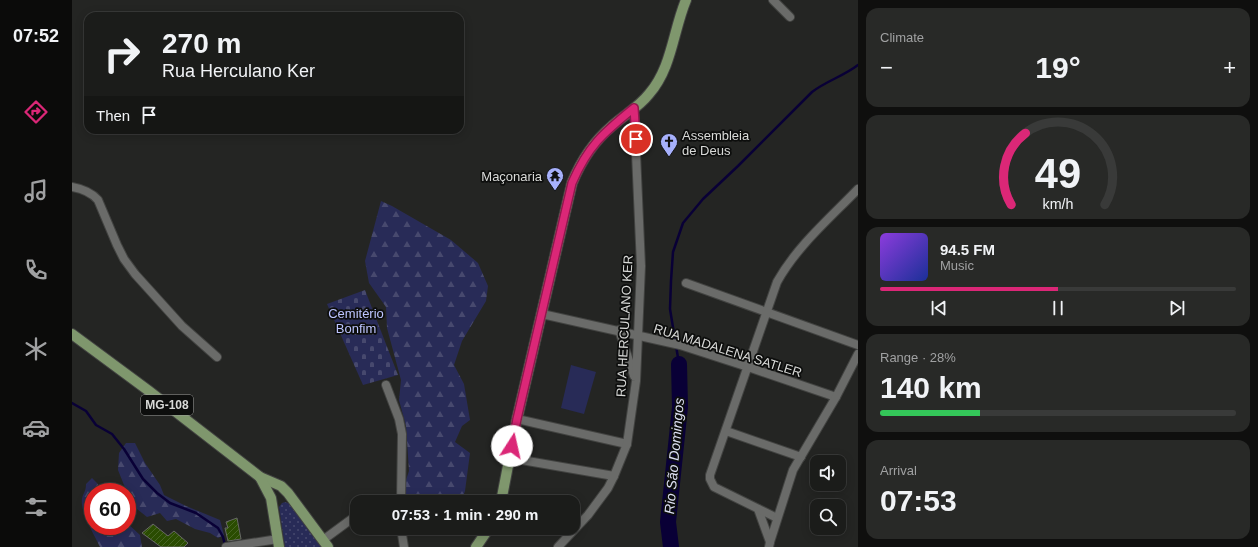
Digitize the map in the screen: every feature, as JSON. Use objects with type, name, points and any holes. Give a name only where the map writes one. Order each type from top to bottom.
[{"type":"main road","points":[[502,495],[517,419],[572,183],[580,165],[590,149],[612,126],[649,94],[659,80],[666,65],[686,0]]},
{"type":"main road","name":"MG-108","points":[[72,334],[149,391],[260,477],[281,486],[297,504],[326,544]]},
{"type":"main road","name":"MG-108","points":[[260,477],[271,498],[279,543]]},
{"type":"main road","points":[[271,498],[275,491],[281,486]]},
{"type":"main road","points":[[476,547],[484,535]]},
{"type":"street","points":[[773,0],[790,17]]},
{"type":"street","name":"RUA HERCULANO KER","points":[[558,547],[599,501],[614,476],[626,444],[636,381],[641,266],[634,108]]},
{"type":"street","points":[[72,187],[89,192],[98,200],[119,249],[135,274],[171,315],[217,357]]},
{"type":"street","points":[[777,518],[758,510],[714,487],[711,483],[710,475],[777,282],[798,251],[858,189]]},
{"type":"street","points":[[686,283],[858,345]]},
{"type":"street","name":"RUA MADALENA SATLER","points":[[542,314],[680,345],[836,397]]},
{"type":"street","points":[[618,330],[636,381]]},
{"type":"street","points":[[770,545],[777,518],[793,470],[836,397],[858,354]]},
{"type":"street","points":[[386,385],[399,419],[402,434],[401,495]]},
{"type":"street","points":[[517,419],[626,444]]},
{"type":"street","points":[[726,431],[801,457]]},
{"type":"street","points":[[510,458],[614,476]]},
{"type":"street","points":[[758,510],[770,545]]},
{"type":"street","points":[[326,544],[350,522]]},
{"type":"street","points":[[402,535],[404,547]]},
{"type":"street","points":[[226,547],[279,543]]},
{"type":"green space","points":[[381,201],[451,240],[478,263],[488,286],[486,301],[462,341],[454,365],[464,384],[470,420],[462,426],[455,442],[470,453],[464,495],[405,495],[405,483],[409,471],[406,426],[399,400],[401,380],[387,328],[386,307],[369,283],[365,261]]},
{"type":"green space","name":"Cemitério Bonfim","points":[[365,290],[398,375],[363,385],[327,304]]},
{"type":"green space","points":[[571,365],[596,372],[584,414],[561,408]]},
{"type":"green space","points":[[126,443],[135,443],[145,463],[160,485],[164,495],[220,520],[224,535],[218,538],[210,533],[195,529],[176,519],[167,521],[160,513],[147,517],[136,507],[136,483],[123,483],[118,470],[119,453]]},
{"type":"green space","points":[[92,478],[97,483],[87,483]]},
{"type":"green space","points":[[84,494],[84,513],[82,504]]},
{"type":"green space","points":[[285,502],[290,504],[321,547],[285,547],[279,507]]},
{"type":"green space","points":[[136,531],[140,535],[142,547],[100,547],[94,535],[136,535]]},
{"type":"building","points":[[237,518],[241,539],[228,541],[225,528],[228,528],[226,522]]},
{"type":"building","points":[[153,524],[168,536],[174,531],[188,543],[184,547],[161,547],[142,533]]},
{"type":"waterway","points":[[679,364],[670,309],[673,252],[683,223],[703,199],[812,92],[858,65]]},
{"type":"waterway","name":"Rio São Domingos","points":[[671,547],[668,522],[680,407],[679,364]]},
{"type":"waterway","points":[[72,403],[86,411],[96,425],[112,434],[124,449],[143,479],[157,493],[170,503],[196,513],[218,528],[225,545]]},
{"type":"place","name":"Assembleia de Deus","points":[[669,157]]},
{"type":"place","name":"Maçonaria","points":[[555,191]]},
{"type":"route","points":[[512,446],[572,183],[580,165],[590,149],[612,126],[634,108],[636,139]]}]
